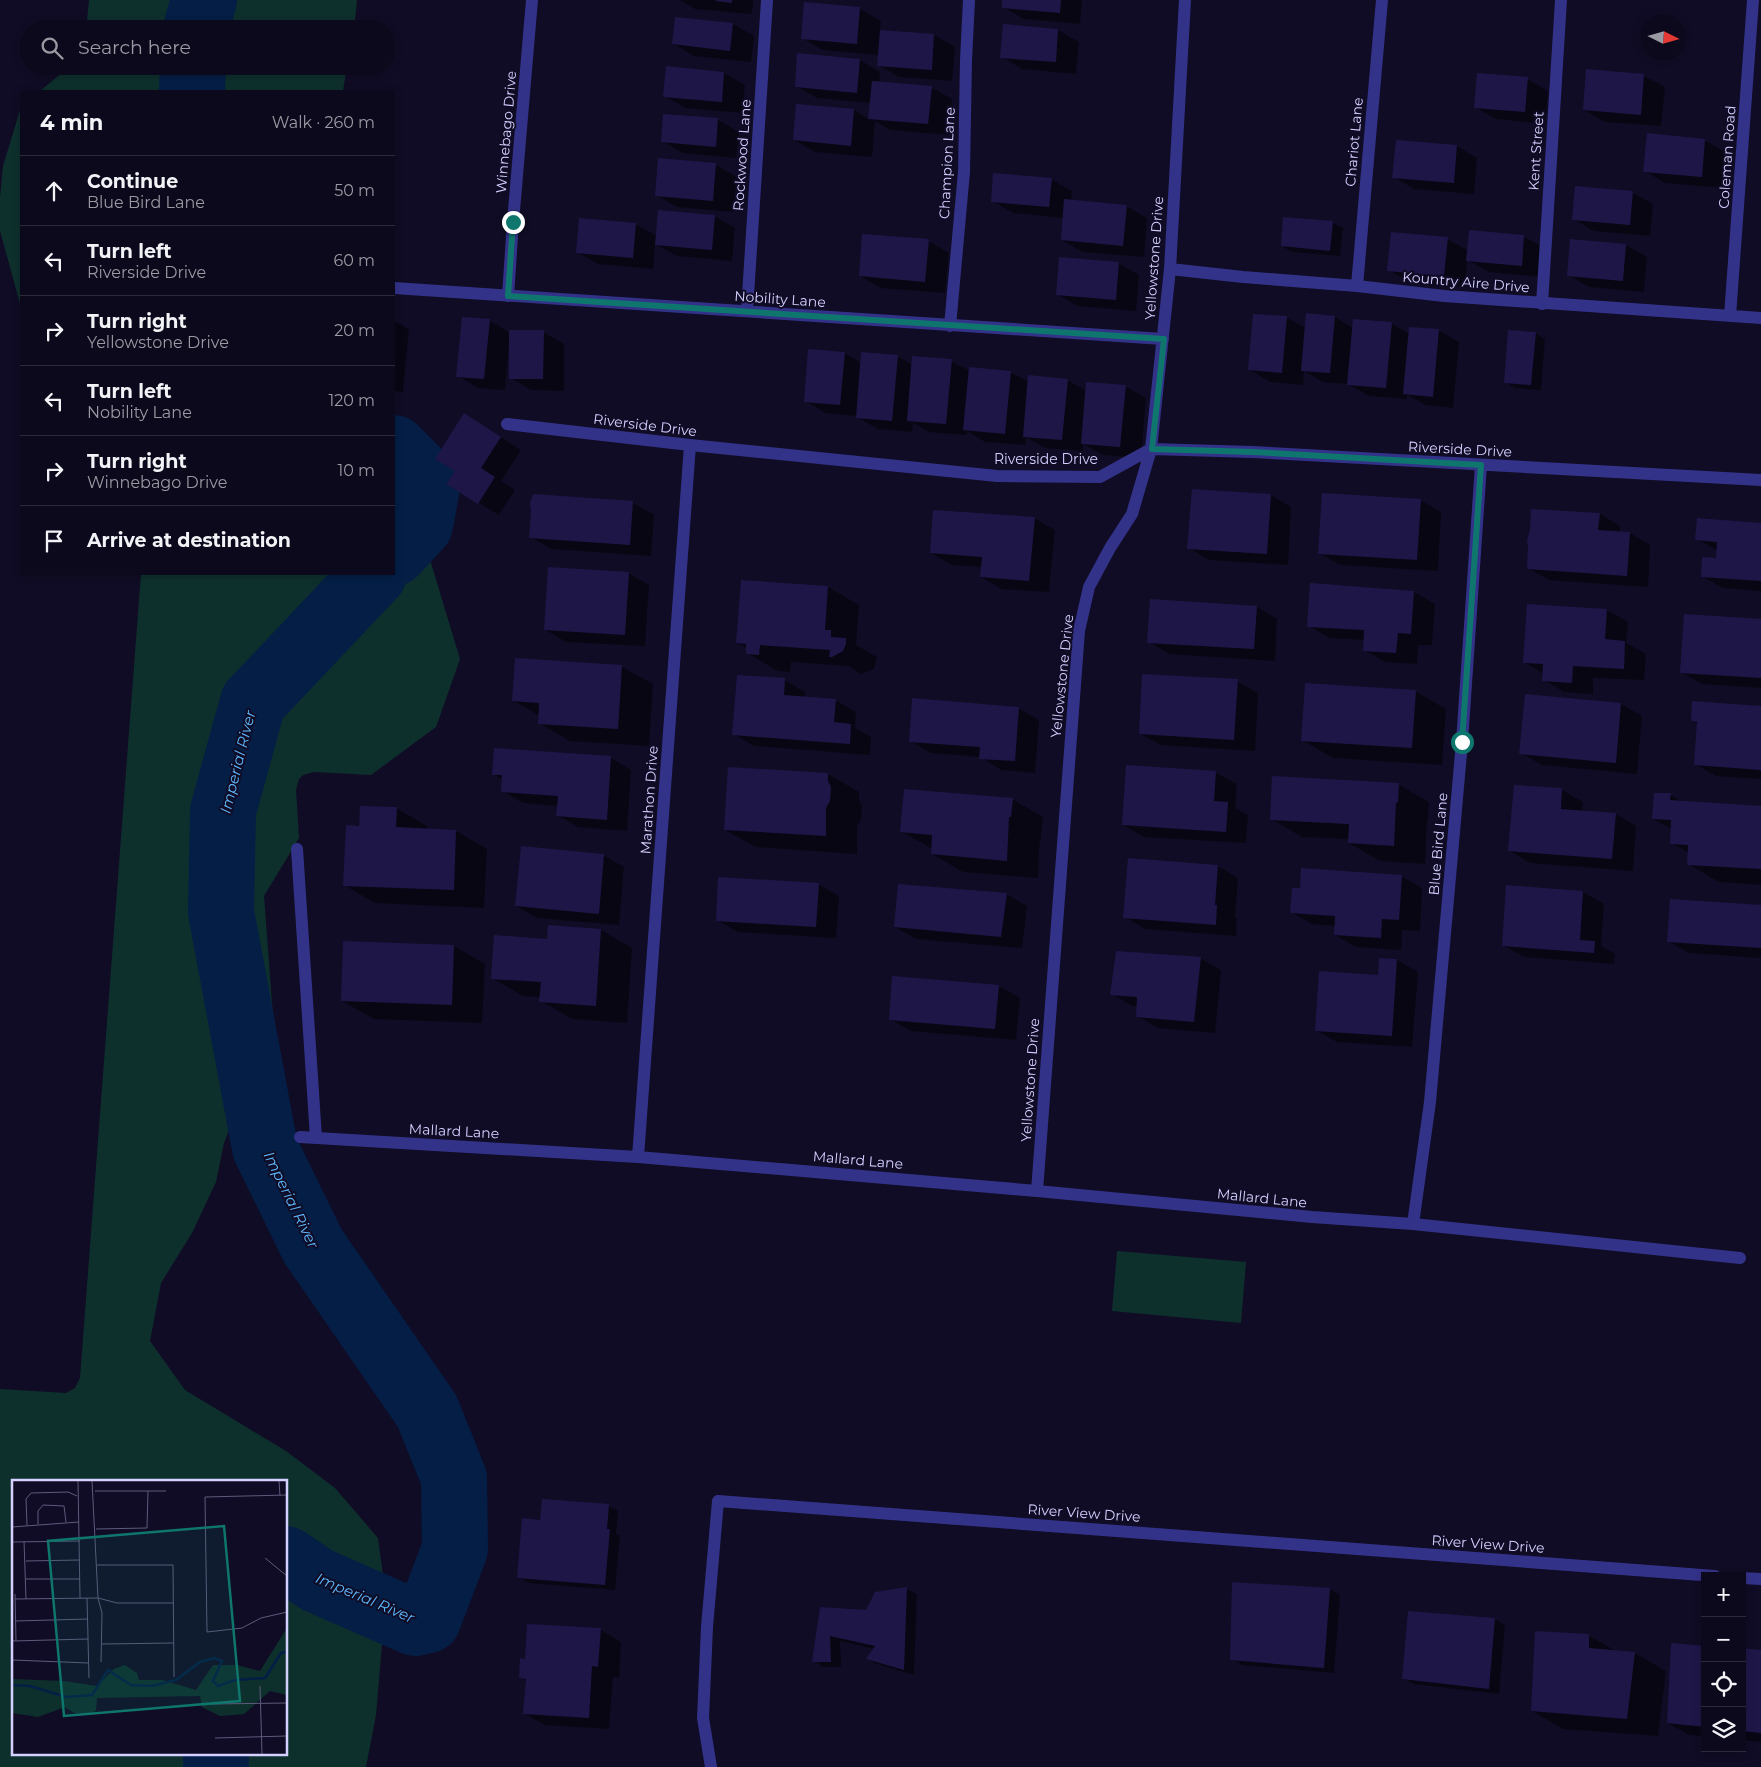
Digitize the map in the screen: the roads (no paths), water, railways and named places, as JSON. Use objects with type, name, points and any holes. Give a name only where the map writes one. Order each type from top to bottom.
[{"type":"street","name":"Winnebago Drive","points":[[508,296],[532,0]]},
{"type":"street","name":"Rockwood Lane","points":[[747,311],[767,0]]},
{"type":"street","name":"Champion Lane","points":[[950,326],[964,172],[969,0]]},
{"type":"street","name":"Yellowstone Drive","points":[[1037,1191],[1079,631],[1089,586],[1132,514],[1152,449],[1170,269],[1185,0]]},
{"type":"street","name":"Chariot Lane","points":[[1357,286],[1382,0]]},
{"type":"street","name":"Kent Street","points":[[1542,304],[1561,0]]},
{"type":"street","name":"Coleman Road","points":[[1730,316],[1753,0]]},
{"type":"street","name":"Kountry Aire Drive","points":[[1170,269],[1444,296],[1761,318]]},
{"type":"street","name":"Nobility Lane","points":[[395,288],[1164,339]]},
{"type":"street","name":"Riverside Drive","points":[[507,424],[690,445],[997,476],[1100,477],[1152,449],[1253,452],[1761,480]]},
{"type":"street","name":"Marathon Drive","points":[[638,1157],[690,445]]},
{"type":"street","name":"Blue Bird Lane","points":[[1413,1224],[1430,1102],[1462,742],[1481,465]]},
{"type":"street","points":[[297,849],[316,1138]]},
{"type":"street","name":"Mallard Lane","points":[[300,1137],[638,1157],[1037,1191],[1312,1218],[1413,1224],[1740,1258]]},
{"type":"street","name":"River View Drive","points":[[711,1767],[703,1718],[718,1501],[1701,1575]]},
{"type":"street","points":[[1746,1578],[1761,1579]]},
{"type":"waterway","name":"Imperial River","points":[[198,20],[204,0]]},
{"type":"waterway","name":"Imperial River","points":[[192,90],[193,75]]},
{"type":"waterway","name":"Imperial River","points":[[395,449],[428,482],[420,525],[395,552]]},
{"type":"waterway","name":"Imperial River","points":[[288,1560],[317,1580],[415,1623],[428,1620],[455,1549],[454,1478],[427,1411],[313,1246],[265,1148],[221,912],[223,811],[253,702],[373,575]]},
{"type":"waterway","name":"Imperial River","points":[[216,1754],[216,1767]]}]
